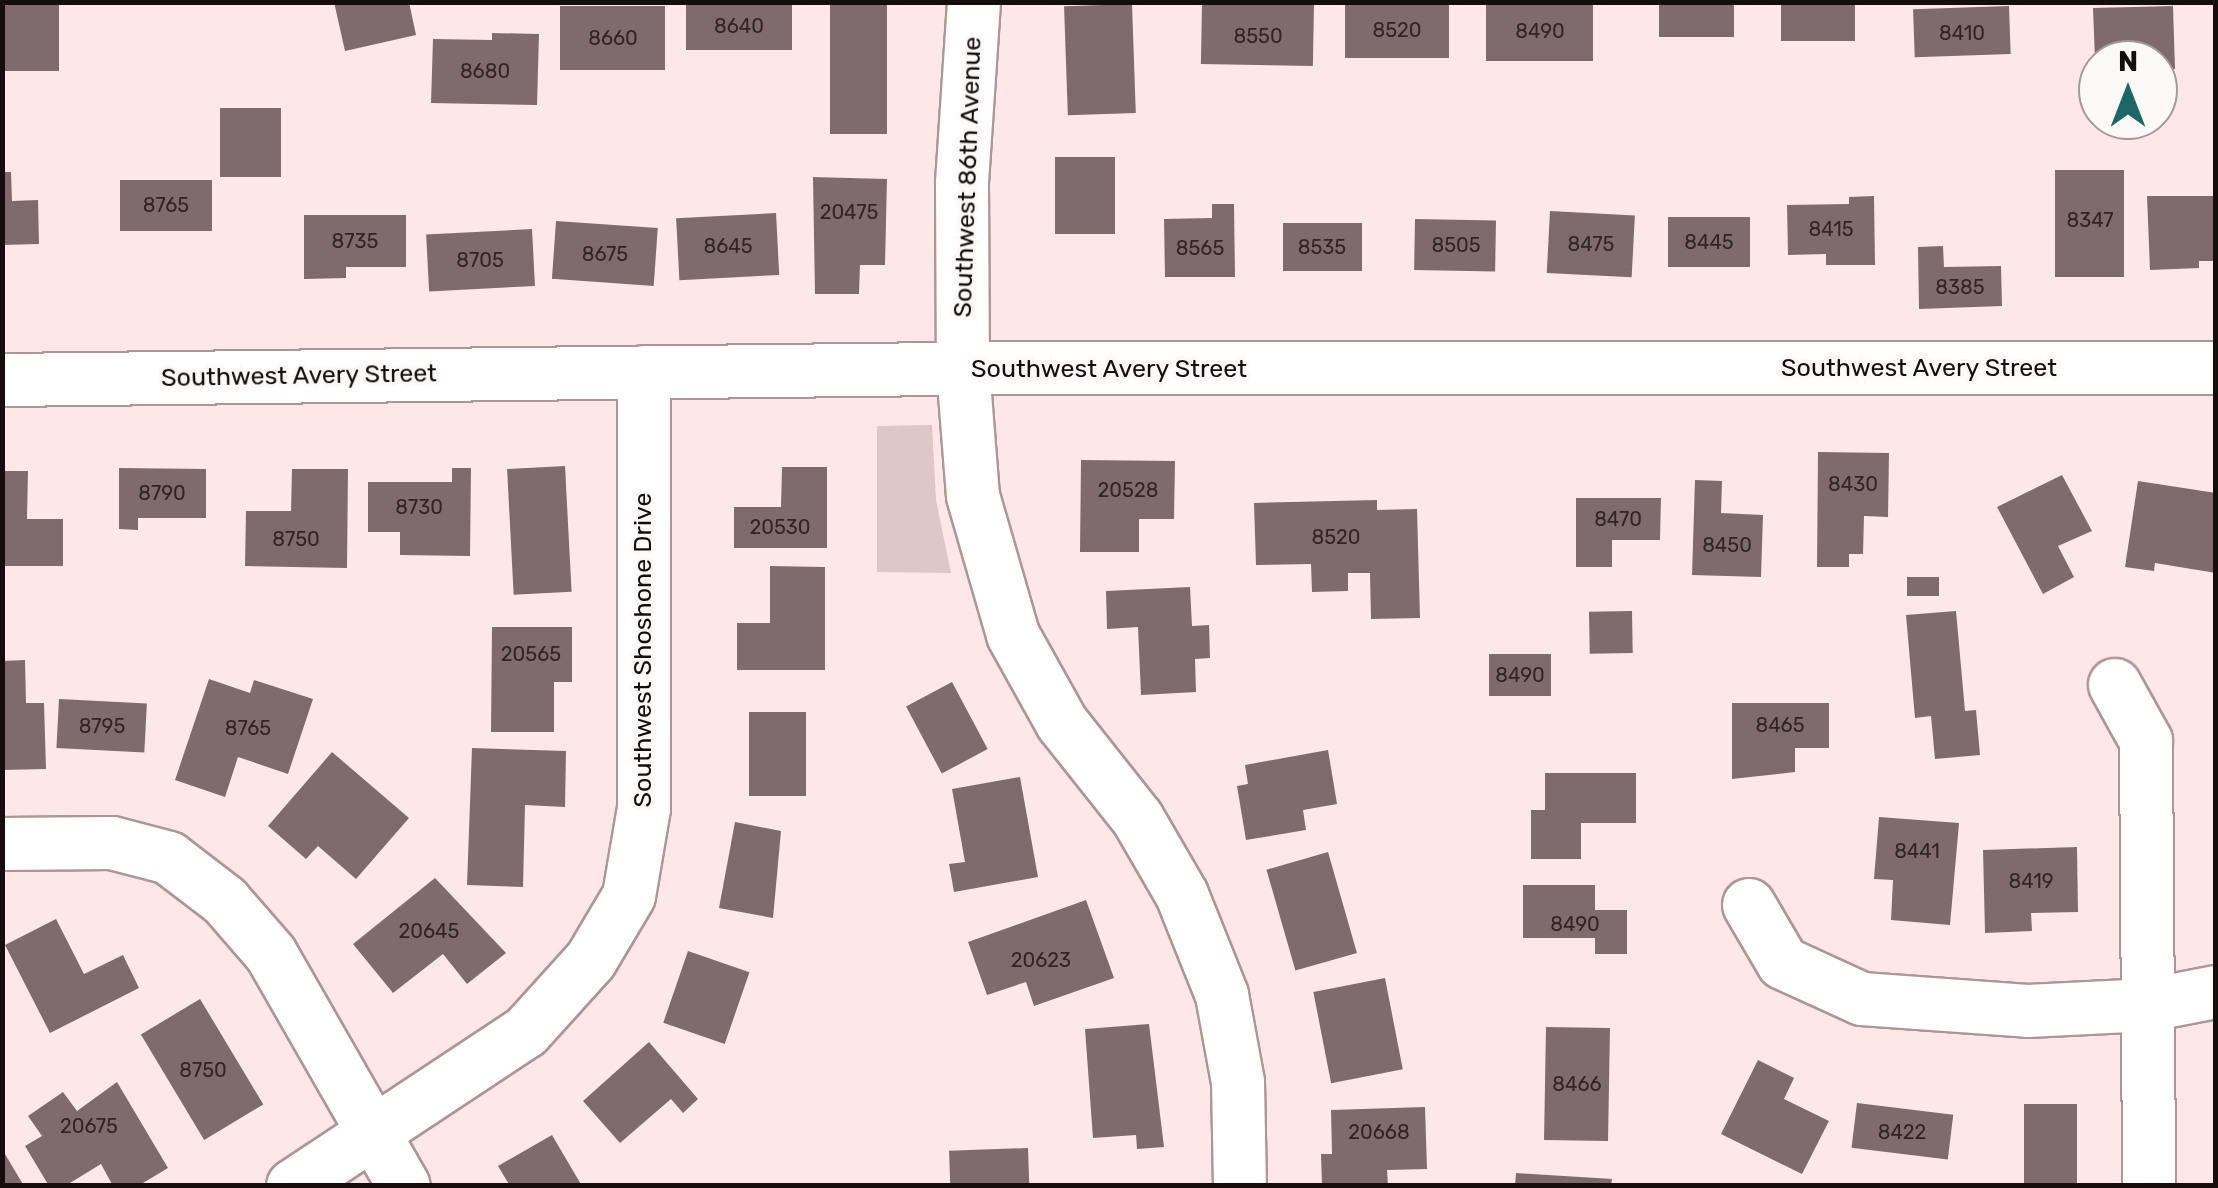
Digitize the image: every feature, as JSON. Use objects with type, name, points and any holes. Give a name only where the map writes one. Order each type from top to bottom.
[{"type":"street","name":"Southwest 86th Avenue","points":[[974,2],[962,185],[963,369],[973,496],[1013,635],[1062,723],[1138,819],[1164,864],[1222,995],[1238,1082],[1240,1186]]},
{"type":"street","name":"Southwest Avery Street","points":[[2,380],[963,369],[2216,368]]},
{"type":"street","name":"Southwest Shoshone Drive","points":[[294,1186],[526,1032],[592,960],[629,896],[644,808],[644,372]]},
{"type":"street","points":[[2114,686],[2146,741],[2149,1186]]},
{"type":"street","points":[[2,844],[112,843],[168,858],[225,901],[271,954],[404,1186]]},
{"type":"street","points":[[1749,905],[1783,963],[1862,999],[2028,1010],[2149,1005],[2216,992]]},
{"type":"shaded area","points":[[932,425],[936,500],[951,573],[877,572],[877,426]]},
{"type":"building","points":[[2,2],[59,2],[59,71],[2,71]]},
{"type":"building","points":[[334,2],[409,2],[416,35],[345,51]]},
{"type":"building","points":[[686,2],[792,2],[792,50],[686,50]]},
{"type":"building","points":[[830,2],[887,2],[887,134],[830,134]]},
{"type":"building","points":[[1202,2],[1314,2],[1313,66],[1201,64]]},
{"type":"building","points":[[1345,2],[1449,2],[1449,58],[1345,58]]},
{"type":"building","points":[[1486,2],[1593,2],[1593,61],[1486,61]]},
{"type":"building","points":[[1659,2],[1734,2],[1734,37],[1659,37]]},
{"type":"building","points":[[1781,2],[1855,2],[1855,41],[1781,41]]},
{"type":"building","points":[[1132,4],[1136,113],[1068,115],[1064,6]]},
{"type":"building","points":[[560,6],[665,6],[665,70],[560,70]]},
{"type":"building","points":[[2009,6],[2011,54],[1915,57],[1913,9]]},
{"type":"building","points":[[2173,6],[2174,40],[2094,40],[2093,8]]},
{"type":"building","points":[[492,33],[539,34],[537,105],[431,103],[433,39],[492,40]]},
{"type":"building","points":[[220,108],[281,108],[281,177],[220,177]]},
{"type":"building","points":[[1055,157],[1115,157],[1115,234],[1055,234]]},
{"type":"building","points":[[2055,170],[2124,170],[2124,277],[2055,277]]},
{"type":"building","points":[[2,172],[11,172],[12,201],[38,200],[39,244],[2,245]]},
{"type":"building","points":[[813,177],[887,179],[885,265],[860,265],[859,294],[815,294]]},
{"type":"building","points":[[120,180],[212,180],[212,231],[120,231]]},
{"type":"building","points":[[1874,196],[1875,265],[1826,265],[1826,254],[1788,255],[1787,205],[1849,204],[1849,197]]},
{"type":"building","points":[[2147,196],[2213,196],[2214,261],[2199,261],[2199,268],[2150,270]]},
{"type":"building","points":[[1212,204],[1234,204],[1235,277],[1165,277],[1164,219],[1212,218]]},
{"type":"building","points":[[1550,211],[1635,215],[1632,277],[1547,273]]},
{"type":"building","points":[[776,213],[779,275],[679,280],[676,218]]},
{"type":"building","points":[[304,215],[406,215],[406,267],[346,267],[346,278],[304,279]]},
{"type":"building","points":[[1668,217],[1750,217],[1750,267],[1668,267]]},
{"type":"building","points":[[1415,219],[1496,220],[1495,271],[1414,270]]},
{"type":"building","points":[[556,221],[658,228],[654,286],[552,279]]},
{"type":"building","points":[[1283,223],[1362,223],[1362,271],[1283,271]]},
{"type":"building","points":[[532,229],[535,286],[429,291],[426,235]]},
{"type":"building","points":[[1943,246],[1944,267],[2001,266],[2002,306],[1919,309],[1918,247]]},
{"type":"building","points":[[1818,452],[1889,453],[1888,517],[1864,516],[1863,554],[1849,554],[1849,567],[1817,567]]},
{"type":"building","points":[[1081,460],[1175,461],[1174,519],[1139,519],[1139,552],[1080,552]]},
{"type":"building","points":[[565,466],[572,592],[514,595],[507,469]]},
{"type":"building","points":[[782,467],[827,467],[827,548],[734,548],[734,507],[781,507]]},
{"type":"building","points":[[119,468],[206,469],[206,518],[138,518],[138,530],[119,529]]},
{"type":"building","points":[[452,468],[471,468],[470,556],[400,555],[400,532],[368,532],[368,482],[452,482]]},
{"type":"building","points":[[292,469],[348,469],[347,568],[245,566],[246,511],[291,511]]},
{"type":"building","points":[[2,471],[28,471],[27,519],[63,519],[63,566],[2,566]]},
{"type":"building","points":[[2062,475],[2092,531],[2058,546],[2074,577],[2043,594],[1997,507]]},
{"type":"building","points":[[1695,480],[1722,481],[1721,513],[1763,515],[1761,577],[1692,575]]},
{"type":"building","points":[[2138,481],[2216,493],[2216,573],[2155,563],[2154,571],[2125,567]]},
{"type":"building","points":[[1576,498],[1661,498],[1660,540],[1612,540],[1612,567],[1576,567]]},
{"type":"building","points":[[1377,500],[1377,510],[1417,509],[1420,618],[1371,619],[1370,573],[1348,573],[1348,591],[1312,592],[1311,564],[1256,565],[1254,503]]},
{"type":"building","points":[[770,566],[825,567],[825,670],[737,670],[737,623],[770,623]]},
{"type":"building","points":[[1907,577],[1939,577],[1939,596],[1907,596]]},
{"type":"building","points":[[1190,587],[1192,626],[1209,625],[1210,658],[1195,659],[1196,692],[1141,695],[1138,627],[1107,629],[1106,591]]},
{"type":"building","points":[[1632,611],[1633,653],[1590,654],[1589,612]]},
{"type":"building","points":[[1956,611],[1965,711],[1976,710],[1980,755],[1935,759],[1931,716],[1915,718],[1906,615]]},
{"type":"building","points":[[492,627],[572,627],[572,682],[554,682],[554,732],[491,732]]},
{"type":"building","points":[[1489,654],[1551,654],[1551,696],[1489,696]]},
{"type":"building","points":[[25,660],[26,703],[44,703],[46,769],[2,770],[2,661]]},
{"type":"building","points":[[209,679],[250,693],[254,680],[313,699],[288,774],[238,757],[225,797],[175,780]]},
{"type":"building","points":[[952,682],[988,749],[942,774],[906,706]]},
{"type":"building","points":[[59,699],[147,704],[144,753],[56,748]]},
{"type":"building","points":[[1732,703],[1829,703],[1829,748],[1795,748],[1795,772],[1732,779]]},
{"type":"building","points":[[749,712],[806,712],[806,796],[749,796]]},
{"type":"building","points":[[472,748],[566,751],[565,807],[525,805],[523,887],[467,885]]},
{"type":"building","points":[[1328,750],[1337,804],[1303,810],[1306,830],[1246,840],[1237,786],[1248,784],[1245,765]]},
{"type":"building","points":[[332,752],[409,818],[356,879],[318,846],[306,859],[268,826]]},
{"type":"building","points":[[1545,773],[1636,773],[1636,823],[1581,823],[1581,859],[1531,859],[1531,810],[1545,810]]},
{"type":"building","points":[[1020,777],[1038,877],[954,892],[949,864],[965,862],[952,789]]},
{"type":"building","points":[[1879,817],[1959,823],[1950,925],[1891,920],[1893,880],[1874,879]]},
{"type":"building","points":[[735,822],[781,831],[773,918],[719,908]]},
{"type":"building","points":[[2077,847],[2078,912],[2031,913],[2032,931],[1985,933],[1983,850]]},
{"type":"building","points":[[1328,852],[1357,953],[1295,971],[1266,870]]},
{"type":"building","points":[[435,878],[506,953],[467,984],[443,954],[393,993],[353,944]]},
{"type":"building","points":[[1523,885],[1595,885],[1595,910],[1627,910],[1627,954],[1595,954],[1595,938],[1523,938]]},
{"type":"building","points":[[1086,900],[1114,978],[1034,1006],[1026,982],[987,995],[968,942]]},
{"type":"building","points":[[56,919],[84,974],[123,955],[139,988],[50,1033],[5,945]]},
{"type":"building","points":[[688,951],[749,972],[725,1044],[663,1023]]},
{"type":"building","points":[[1385,978],[1403,1069],[1331,1083],[1313,992]]},
{"type":"building","points":[[200,999],[263,1104],[204,1140],[141,1035]]},
{"type":"building","points":[[1149,1024],[1164,1147],[1137,1149],[1136,1135],[1093,1138],[1085,1029]]},
{"type":"building","points":[[1546,1027],[1610,1028],[1608,1141],[1544,1140]]},
{"type":"building","points":[[649,1042],[698,1099],[683,1113],[671,1099],[620,1143],[583,1101]]},
{"type":"building","points":[[1758,1060],[1794,1078],[1784,1099],[1829,1121],[1802,1174],[1721,1134]]},
{"type":"building","points":[[117,1082],[168,1168],[138,1186],[113,1186],[101,1164],[65,1186],[49,1186],[25,1146],[42,1136],[28,1116],[63,1092],[77,1111]]},
{"type":"building","points":[[1857,1103],[1953,1115],[1948,1159],[1852,1148]]},
{"type":"building","points":[[2024,1104],[2077,1104],[2077,1186],[2024,1186]]},
{"type":"building","points":[[1425,1107],[1427,1169],[1387,1170],[1388,1186],[1322,1186],[1321,1154],[1332,1154],[1331,1110]]},
{"type":"building","points":[[552,1135],[582,1186],[510,1186],[498,1166]]},
{"type":"building","points":[[1028,1148],[1029,1186],[950,1186],[949,1151]]},
{"type":"building","points":[[2,1149],[24,1186],[2,1186]]},
{"type":"building","points":[[1516,1173],[1612,1179],[1611,1186],[1515,1186]]}]
